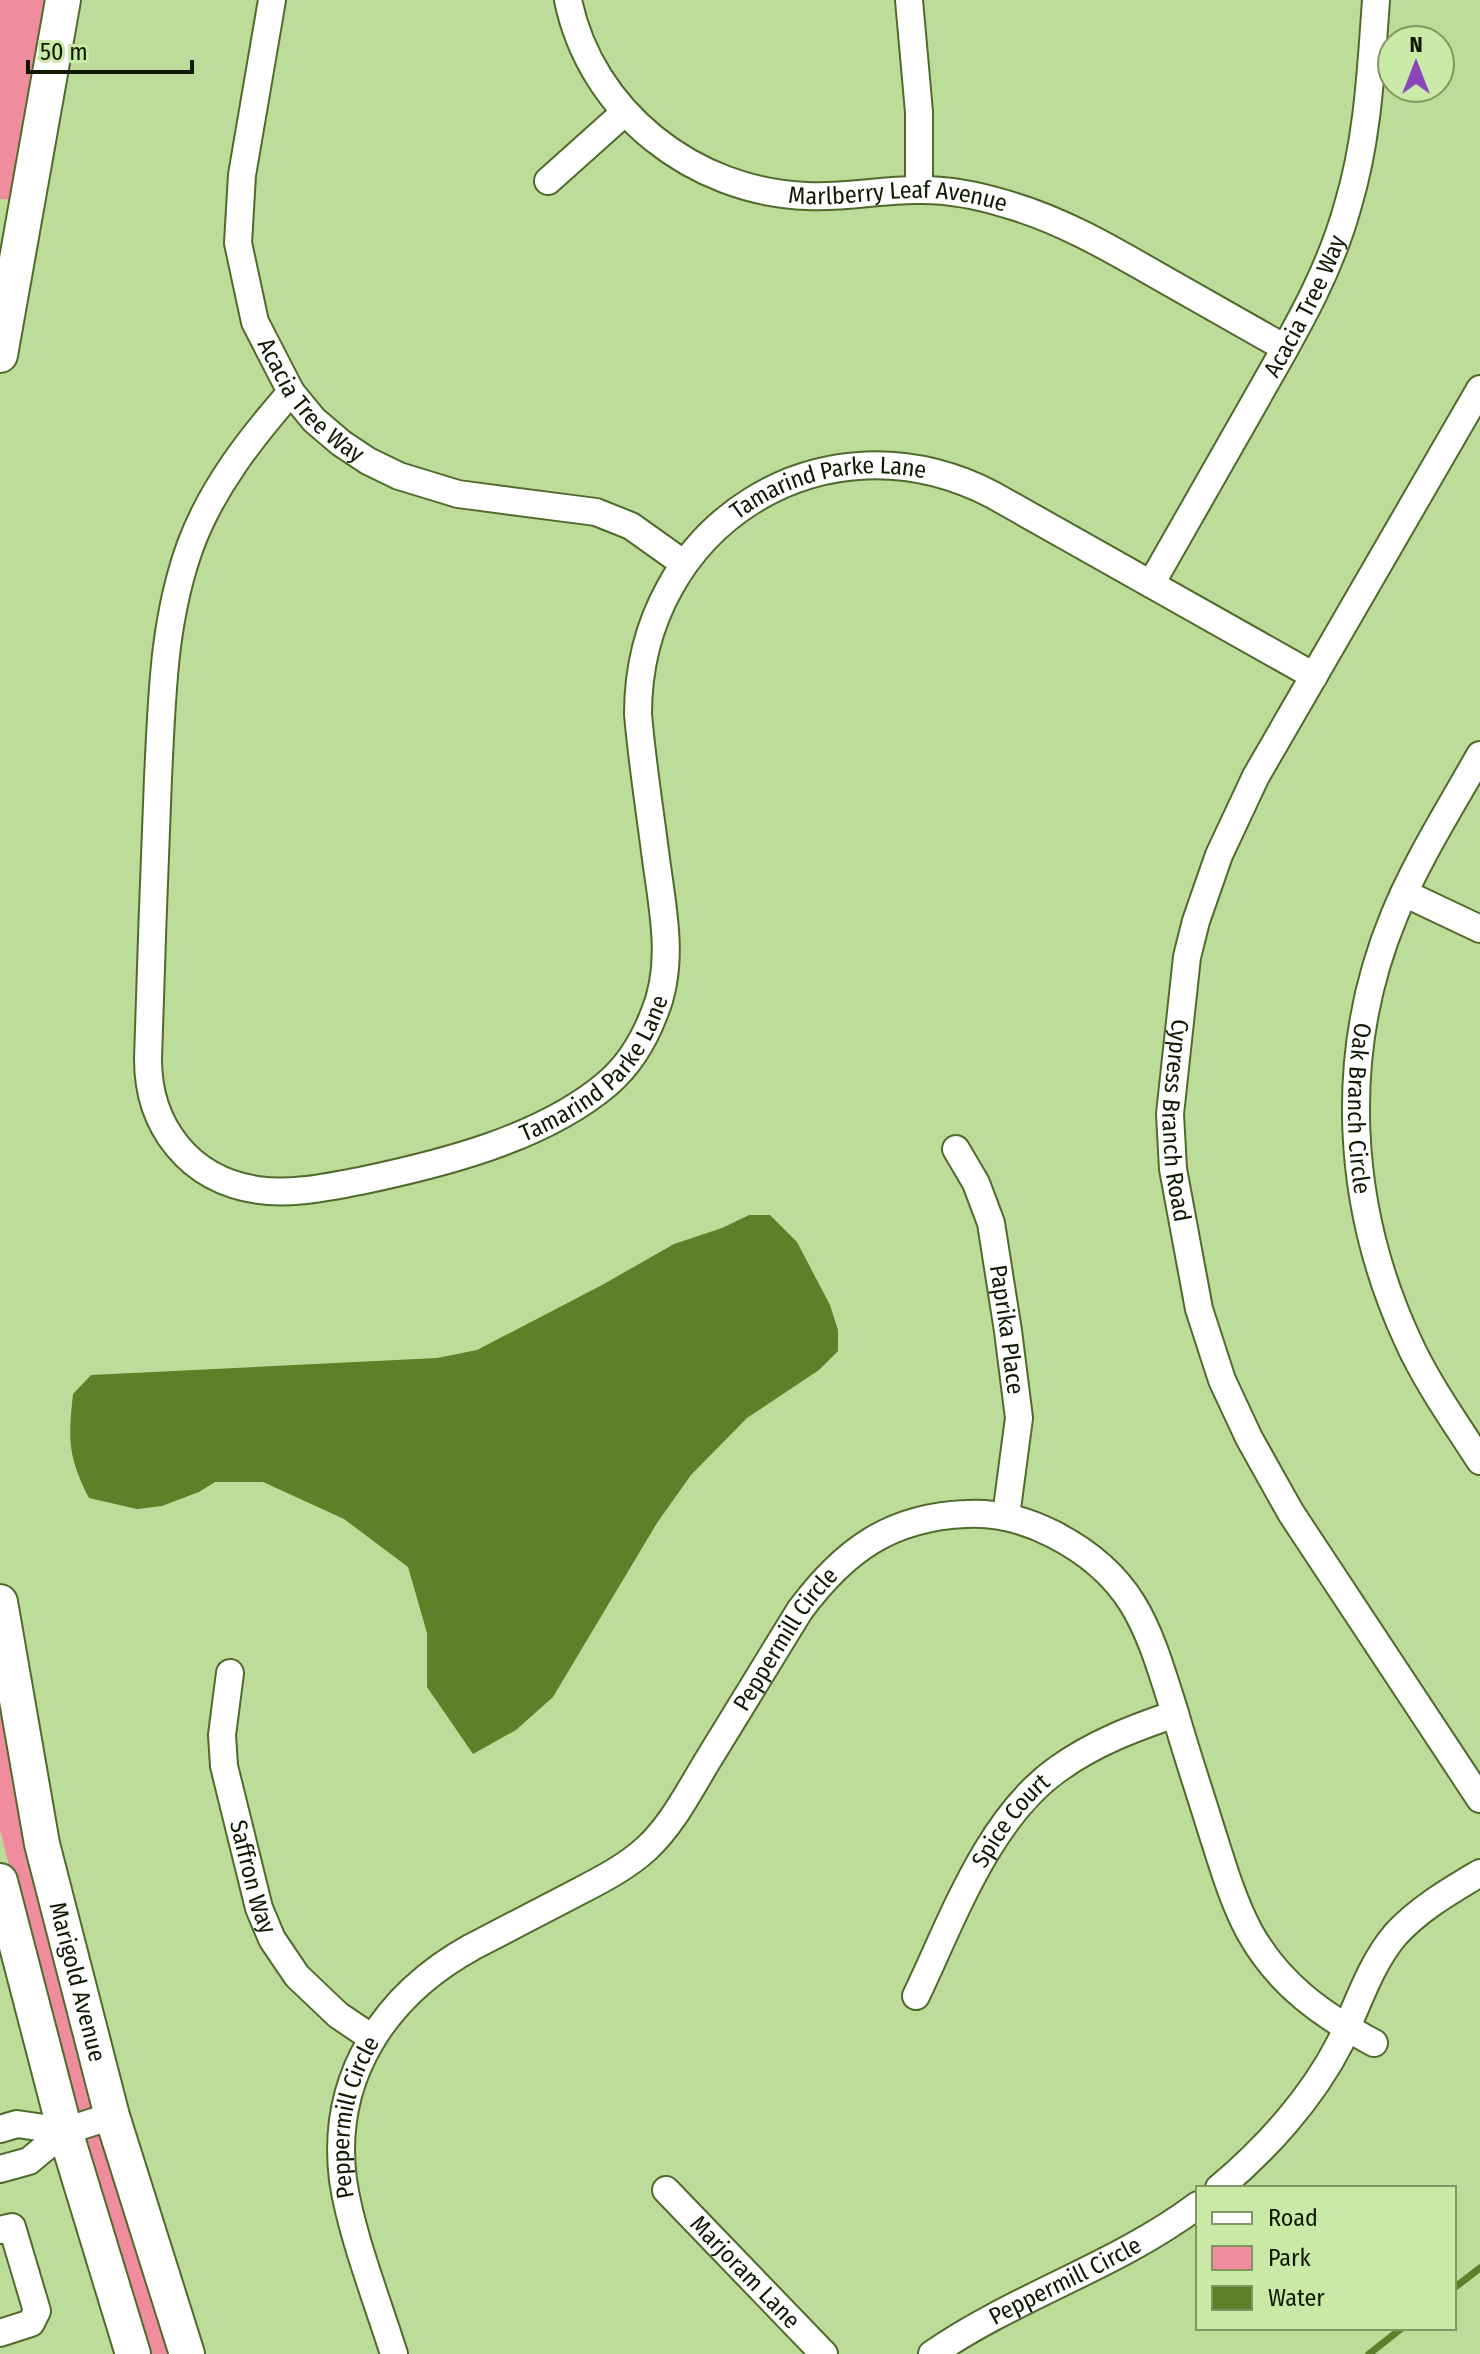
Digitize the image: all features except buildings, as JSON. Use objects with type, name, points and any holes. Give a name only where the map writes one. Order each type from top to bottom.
[{"type":"main road","points":[[0,355],[9,250],[63,0]]},
{"type":"main road","name":"Marigold Avenue","points":[[0,1602],[42,1844],[112,2116],[187,2354]]},
{"type":"main road","name":"Marigold Avenue","points":[[0,1881],[65,2131],[133,2354]]},
{"type":"street","name":"Acacia Tree Way","points":[[272,0],[242,175],[238,243],[255,322],[291,392],[314,420],[341,443],[399,476],[458,494],[596,512],[631,526],[683,563]]},
{"type":"street","name":"Marlberry Leaf Avenue","points":[[568,0],[586,50],[624,113],[644,132],[695,166],[750,188],[806,196],[919,190],[968,195],[1005,204],[1068,227],[1285,348]]},
{"type":"street","points":[[909,0],[919,112],[919,190]]},
{"type":"street","name":"Acacia Tree Way","points":[[1151,584],[1326,271],[1348,206],[1363,141],[1376,0]]},
{"type":"street","points":[[548,181],[624,113]]},
{"type":"street","name":"Cypress Branch Road","points":[[1480,389],[1241,806],[1219,855],[1196,921],[1182,990],[1172,1082],[1171,1141],[1175,1182],[1205,1333],[1244,1427],[1291,1513],[1480,1799]]},
{"type":"street","name":"Tamarind Parke Lane","points":[[291,392],[255,433],[210,502],[178,584],[164,659],[154,883],[149,1089],[158,1118],[177,1146],[203,1169],[257,1190],[295,1191],[401,1172],[459,1156],[547,1122],[606,1085],[626,1063],[655,1013],[666,969],[665,923],[640,740],[638,691],[651,630],[666,593],[683,563],[738,510],[773,490],[847,467],[898,465],[934,471],[971,483],[1314,676]]},
{"type":"street","name":"Oak Branch Circle","points":[[1480,755],[1404,893],[1371,982],[1360,1042],[1355,1119],[1360,1188],[1374,1252],[1409,1344],[1480,1461]]},
{"type":"street","points":[[1404,893],[1480,929]]},
{"type":"street","name":"Paprika Place","points":[[956,1149],[976,1183],[991,1223],[1008,1331],[1019,1418],[1006,1516]]},
{"type":"street","name":"Peppermill Circle","points":[[394,2354],[351,2214],[341,2162],[344,2118],[350,2091],[359,2063],[372,2038],[403,1997],[443,1964],[599,1881],[647,1848],[673,1817],[800,1610],[820,1583],[867,1542],[894,1528],[924,1518],[981,1513],[1006,1516],[1035,1525],[1093,1558],[1116,1580],[1144,1622],[1154,1645],[1226,1875],[1249,1930],[1264,1956],[1299,1996],[1374,2043]]},
{"type":"street","name":"Saffron Way","points":[[230,1673],[222,1750],[259,1908],[272,1939],[297,1976],[338,2015],[372,2038]]},
{"type":"street","name":"Spice Court","points":[[916,1996],[976,1872],[1000,1831],[1025,1799],[1056,1770],[1095,1746],[1175,1714]]},
{"type":"street","points":[[1221,2186],[1275,2135],[1313,2086],[1346,2028],[1377,1963],[1394,1937],[1414,1916],[1480,1873]]},
{"type":"street","points":[[0,2169],[29,2161],[65,2131],[112,2116]]},
{"type":"street","points":[[0,2129],[17,2124],[65,2131]]},
{"type":"street","name":"Marjoram Lane","points":[[666,2190],[824,2354]]},
{"type":"street","name":"Peppermill Circle","points":[[932,2354],[996,2315],[1156,2232],[1196,2206]]},
{"type":"street","points":[[0,2230],[12,2227],[37,2311],[31,2323],[0,2333]]},
{"type":"green space","points":[[0,0],[52,0],[16,200],[0,199]]},
{"type":"green space","points":[[0,1668],[99,2107],[73,2116],[0,1830]]},
{"type":"green space","points":[[105,2132],[175,2354],[145,2354],[79,2140]]},
{"type":"water","points":[[749,1215],[770,1215],[797,1242],[830,1305],[838,1330],[838,1351],[819,1370],[747,1418],[691,1475],[657,1523],[553,1697],[516,1730],[473,1754],[427,1687],[427,1633],[408,1567],[344,1519],[263,1482],[215,1482],[199,1492],[162,1506],[137,1509],[89,1498],[77,1471],[70,1436],[73,1394],[91,1375],[437,1358],[477,1350],[674,1244]]},
{"type":"waterway","points":[[1456,2286],[1480,2268]]},
{"type":"waterway","points":[[1369,2354],[1399,2330]]}]
